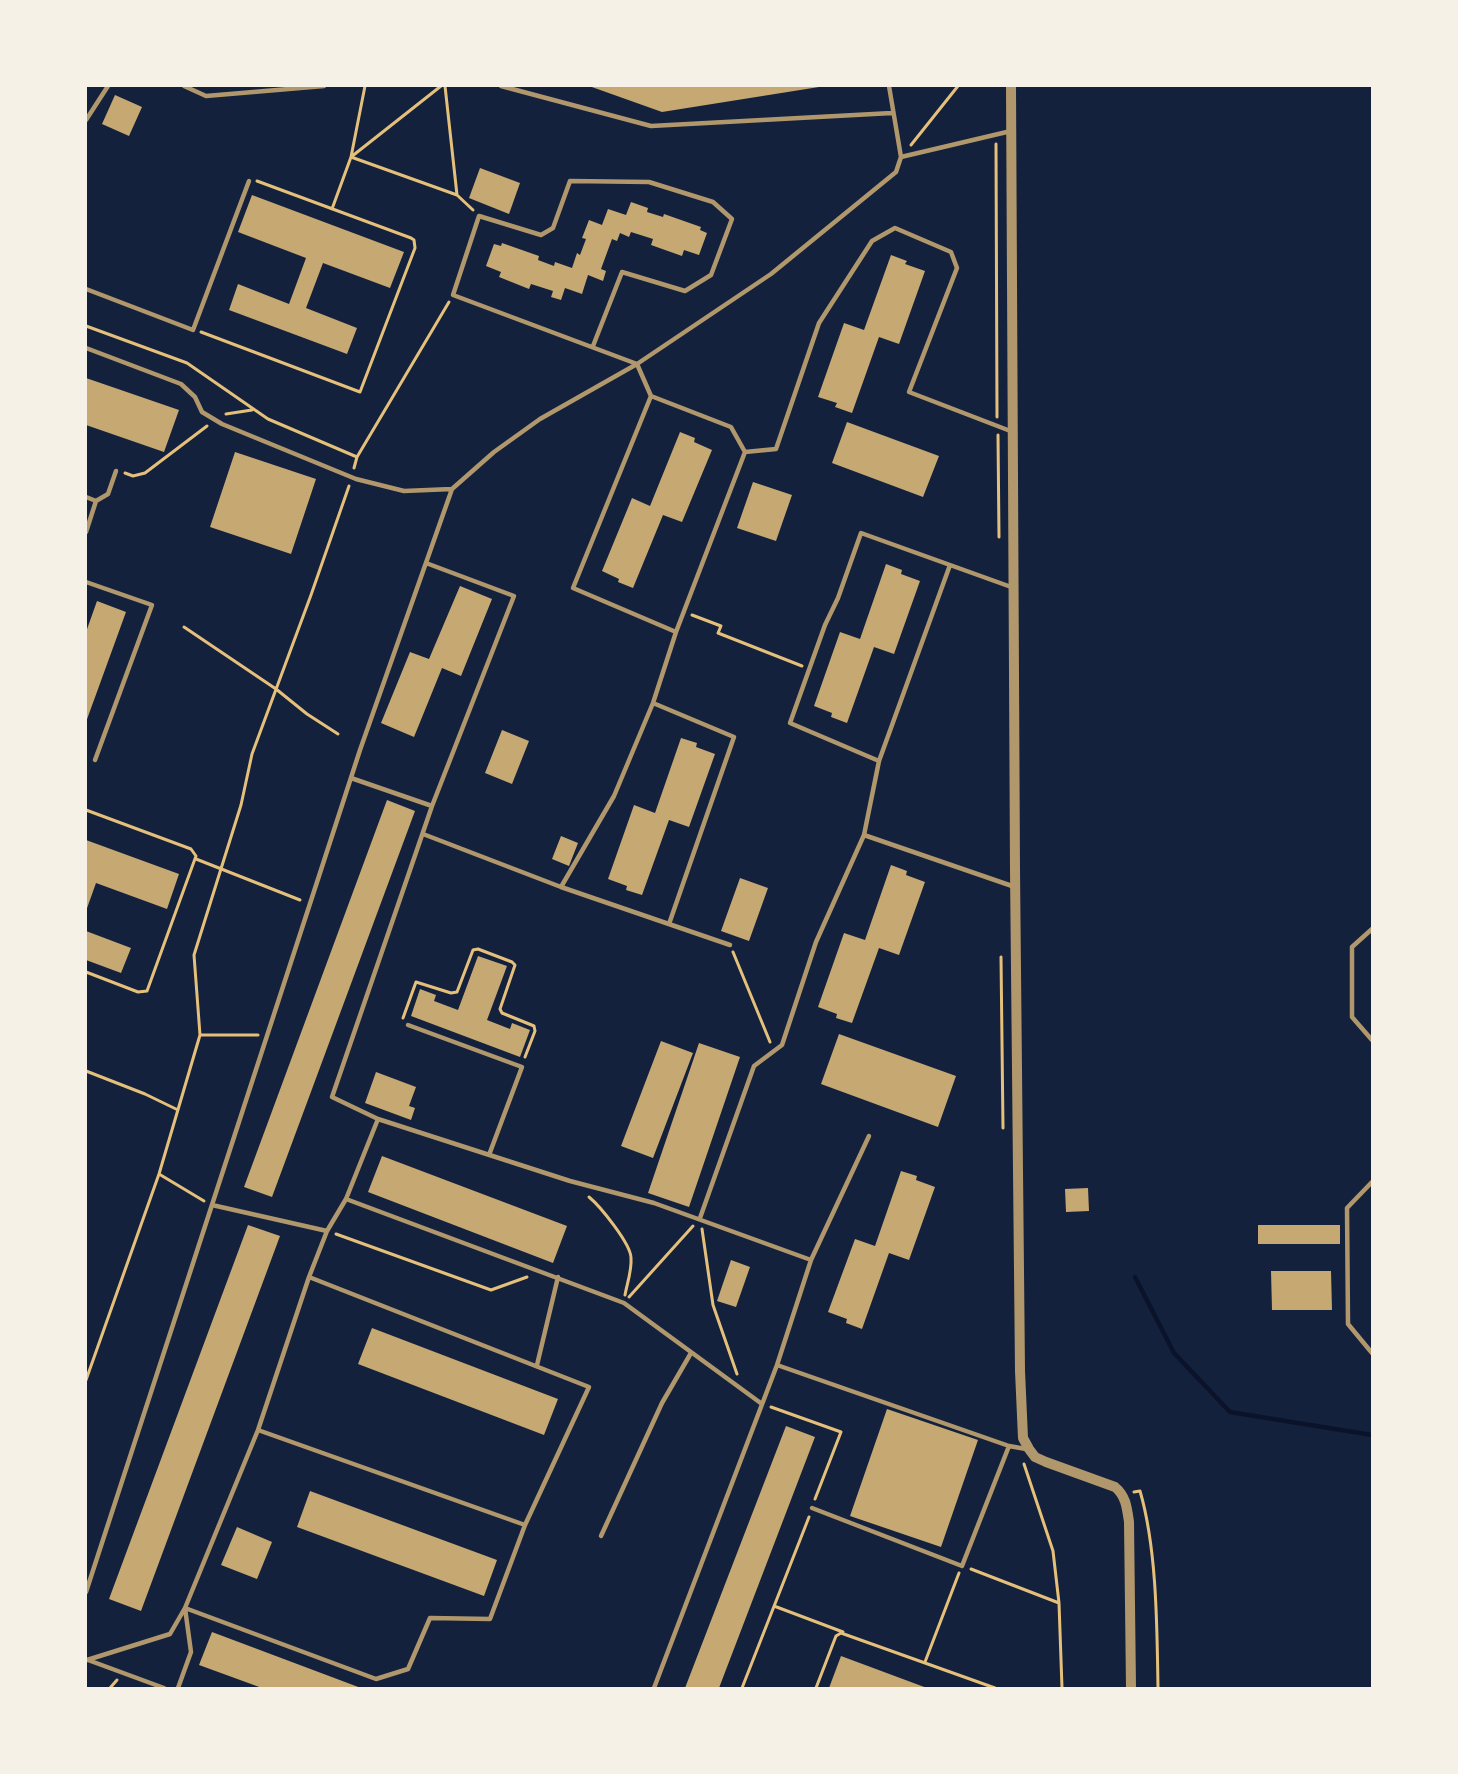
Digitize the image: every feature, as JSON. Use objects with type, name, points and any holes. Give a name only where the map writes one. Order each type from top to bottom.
[{"type":"street","points":[[1011,86],[1015,887],[1020,1371],[1023,1438],[1035,1457],[1115,1487],[1123,1493],[1129,1522],[1131,1689]]},
{"type":"lane","points":[[86,120],[108,86]]},
{"type":"lane","points":[[184,86],[206,96],[324,86]]},
{"type":"lane","points":[[501,86],[651,126],[892,112]]},
{"type":"lane","points":[[86,1592],[351,778],[452,489],[494,452],[540,419],[637,364],[771,274],[896,172],[901,157],[889,86]]},
{"type":"lane","points":[[901,157],[1011,131]]},
{"type":"lane","points":[[86,289],[193,330],[249,181]]},
{"type":"lane","points":[[593,346],[622,272],[685,291],[711,275],[732,219],[713,202],[649,182],[570,181],[553,228],[541,235],[479,216],[453,295],[637,364],[651,396],[731,428],[745,452]]},
{"type":"lane","points":[[745,452],[776,449],[819,323],[872,242],[895,228],[951,252],[957,268],[909,392],[1012,432]]},
{"type":"lane","points":[[86,348],[182,384],[195,397],[202,412],[222,424],[352,478],[404,490],[452,489]]},
{"type":"lane","points":[[651,396],[573,588],[676,632]]},
{"type":"lane","points":[[561,887],[614,796],[653,703],[683,612],[745,452]]},
{"type":"lane","points":[[86,532],[96,501],[108,494],[116,471]]},
{"type":"lane","points":[[86,497],[96,501]]},
{"type":"lane","points":[[879,761],[790,723],[861,533],[1014,588]]},
{"type":"lane","points":[[426,564],[514,596],[432,806],[332,1097],[378,1119],[570,1181],[654,1203],[811,1260]]},
{"type":"lane","points":[[700,1218],[754,1066],[782,1046],[816,942],[864,835],[879,761],[950,565]]},
{"type":"lane","points":[[86,582],[152,605],[95,760]]},
{"type":"lane","points":[[653,703],[734,737],[669,924]]},
{"type":"lane","points":[[351,778],[432,806]]},
{"type":"lane","points":[[423,834],[561,887],[730,945]]},
{"type":"lane","points":[[864,835],[1015,887]]},
{"type":"lane","points":[[1372,929],[1352,947],[1352,1017],[1372,1040]]},
{"type":"lane","points":[[408,1025],[522,1067],[489,1155]]},
{"type":"lane","points":[[86,1659],[170,1634],[185,1608],[258,1430],[309,1277],[327,1231],[346,1199],[378,1119]]},
{"type":"lane","points":[[654,1689],[777,1365],[811,1260],[869,1136]]},
{"type":"lane","points":[[1372,1182],[1347,1208],[1348,1324],[1372,1353]]},
{"type":"lane","points":[[346,1199],[624,1303],[762,1404]]},
{"type":"lane","points":[[212,1205],[327,1231]]},
{"type":"lane","points":[[185,1608],[376,1679],[408,1669],[430,1618],[490,1619],[525,1525],[589,1387],[309,1277]]},
{"type":"lane","points":[[537,1365],[558,1277]]},
{"type":"lane","points":[[601,1536],[662,1403],[692,1353]]},
{"type":"lane","points":[[777,1365],[1009,1446],[1029,1449]]},
{"type":"lane","points":[[258,1430],[525,1525]]},
{"type":"lane","points":[[812,1508],[962,1566],[1009,1446]]},
{"type":"lane","points":[[178,1689],[191,1652],[185,1608]]},
{"type":"lane","points":[[86,1659],[164,1689]]},
{"type":"path","points":[[332,209],[351,157],[365,86]]},
{"type":"path","points":[[351,157],[443,86]]},
{"type":"path","points":[[443,86],[457,195]]},
{"type":"path","points":[[901,157],[958,86]]},
{"type":"path","points":[[351,157],[457,195],[479,216]]},
{"type":"path","points":[[193,330],[361,391],[416,244],[411,238],[255,180],[249,181]]},
{"type":"path","points":[[86,1380],[159,1174],[200,1035],[194,955],[241,805],[252,754],[311,596],[352,478],[357,457],[453,295]]},
{"type":"path","points":[[86,326],[187,363],[268,419],[357,457]]},
{"type":"path","points":[[116,471],[133,476],[145,473],[208,425],[216,415],[254,410]]},
{"type":"path","points":[[683,612],[721,626],[718,633],[810,669]]},
{"type":"path","points":[[184,627],[338,734]]},
{"type":"path","points":[[86,810],[191,849],[195,852],[196,860],[147,991],[138,992],[86,972]]},
{"type":"path","points":[[196,860],[311,904]]},
{"type":"path","points":[[730,945],[770,1042]]},
{"type":"path","points":[[408,1025],[403,1020],[403,1016],[416,982],[454,994],[473,950],[478,949],[516,965],[500,1009],[502,1013],[532,1024],[535,1028],[522,1067]]},
{"type":"path","points":[[200,1035],[268,1035]]},
{"type":"path","points":[[86,1071],[145,1094],[178,1110]]},
{"type":"path","points":[[159,1174],[212,1205]]},
{"type":"path","points":[[570,1181],[598,1205],[619,1233],[632,1256],[624,1303]]},
{"type":"path","points":[[624,1303],[700,1218]]},
{"type":"path","points":[[700,1218],[714,1305],[742,1389]]},
{"type":"path","points":[[327,1231],[491,1290],[543,1271]]},
{"type":"path","points":[[742,1689],[841,1432],[762,1404]]},
{"type":"path","points":[[1123,1493],[1140,1491],[1146,1512],[1154,1586],[1158,1689]]},
{"type":"path","points":[[925,1662],[962,1566],[1059,1603]]},
{"type":"path","points":[[774,1606],[995,1689]]},
{"type":"path","points":[[816,1689],[836,1636],[847,1633]]},
{"type":"building","points":[[589,86],[819,86],[819,87],[662,112]]},
{"type":"building","points":[[115,95],[142,107],[129,136],[102,124]]},
{"type":"building","points":[[480,168],[520,183],[509,214],[469,198]]},
{"type":"building","points":[[252,195],[404,252],[390,288],[323,263],[306,308],[357,328],[347,354],[229,310],[238,284],[289,304],[306,258],[238,232]]},
{"type":"building","points":[[631,202],[648,208],[647,212],[663,217],[664,214],[701,227],[700,230],[707,233],[699,255],[684,250],[682,256],[651,245],[653,239],[631,232],[629,237],[620,233],[617,241],[612,239],[601,269],[606,271],[603,281],[588,275],[582,294],[565,288],[561,300],[551,297],[553,291],[531,284],[529,289],[499,277],[501,272],[486,266],[494,244],[501,246],[502,243],[539,256],[538,260],[554,266],[555,262],[572,268],[577,253],[580,255],[586,239],[582,238],[589,220],[602,225],[608,209],[626,215]]},
{"type":"building","points":[[891,255],[907,261],[905,264],[925,271],[899,344],[879,337],[852,413],[835,407],[837,403],[818,397],[844,323],[864,330]]},
{"type":"building","points":[[86,378],[179,410],[164,452],[86,425]]},
{"type":"building","points":[[847,422],[939,456],[923,497],[832,463]]},
{"type":"building","points":[[680,432],[695,438],[694,442],[712,450],[682,522],[663,515],[633,588],[618,582],[619,579],[602,571],[632,498],[650,506]]},
{"type":"building","points":[[235,452],[316,479],[291,554],[210,527]]},
{"type":"building","points":[[753,482],[792,495],[776,541],[737,528]]},
{"type":"building","points":[[886,564],[902,570],[901,574],[920,581],[894,654],[874,647],[847,723],[831,717],[832,713],[814,706],[840,632],[860,639]]},
{"type":"building","points":[[460,586],[492,599],[461,676],[442,668],[414,737],[381,723],[410,652],[429,659]]},
{"type":"building","points":[[97,601],[126,612],[86,722],[86,632]]},
{"type":"building","points":[[502,730],[529,741],[512,784],[485,773]]},
{"type":"building","points":[[681,738],[697,743],[696,747],[715,754],[689,827],[669,820],[642,895],[626,890],[627,886],[608,879],[634,805],[655,813]]},
{"type":"building","points":[[387,800],[415,811],[272,1197],[244,1187]]},
{"type":"building","points":[[561,836],[578,843],[569,866],[552,859]]},
{"type":"building","points":[[86,840],[179,874],[167,909],[96,883],[86,911]]},
{"type":"building","points":[[891,865],[907,871],[906,875],[925,882],[899,955],[879,948],[852,1023],[836,1018],[837,1014],[818,1007],[844,933],[865,940]]},
{"type":"building","points":[[740,878],[768,888],[749,941],[721,931]]},
{"type":"building","points":[[86,931],[131,948],[121,973],[86,960]]},
{"type":"building","points":[[478,956],[507,966],[487,1020],[510,1029],[512,1023],[530,1030],[520,1057],[411,1016],[420,989],[436,995],[434,1001],[458,1010]]},
{"type":"building","points":[[839,1034],[956,1076],[938,1127],[821,1084]]},
{"type":"building","points":[[661,1041],[693,1053],[653,1158],[621,1146]]},
{"type":"building","points":[[699,1043],[740,1057],[689,1207],[648,1193]]},
{"type":"building","points":[[376,1072],[416,1087],[409,1106],[415,1108],[411,1120],[365,1103]]},
{"type":"building","points":[[382,1156],[567,1226],[553,1263],[368,1192]]},
{"type":"building","points":[[901,1171],[917,1176],[916,1180],[935,1187],[909,1260],[889,1253],[862,1329],[846,1323],[847,1319],[828,1312],[855,1239],[875,1246]]},
{"type":"building","points":[[1088,1188],[1089,1211],[1066,1212],[1065,1189]]},
{"type":"building","points":[[248,1225],[280,1236],[141,1611],[109,1599]]},
{"type":"building","points":[[1258,1225],[1340,1225],[1340,1244],[1258,1244]]},
{"type":"building","points":[[731,1260],[750,1267],[736,1307],[717,1301]]},
{"type":"building","points":[[1271,1271],[1331,1271],[1332,1310],[1272,1310]]},
{"type":"building","points":[[372,1328],[558,1399],[544,1435],[358,1364]]},
{"type":"building","points":[[887,1409],[978,1440],[941,1547],[850,1516]]},
{"type":"building","points":[[786,1426],[815,1437],[719,1688],[685,1688]]},
{"type":"building","points":[[310,1491],[497,1560],[484,1596],[297,1527]]},
{"type":"building","points":[[237,1527],[272,1542],[257,1579],[221,1565]]},
{"type":"building","points":[[212,1632],[361,1688],[262,1688],[199,1665]]},
{"type":"building","points":[[841,1656],[927,1688],[829,1688]]},
{"type":"waterway","points":[[1135,1277],[1174,1353],[1230,1412],[1372,1435]]}]
